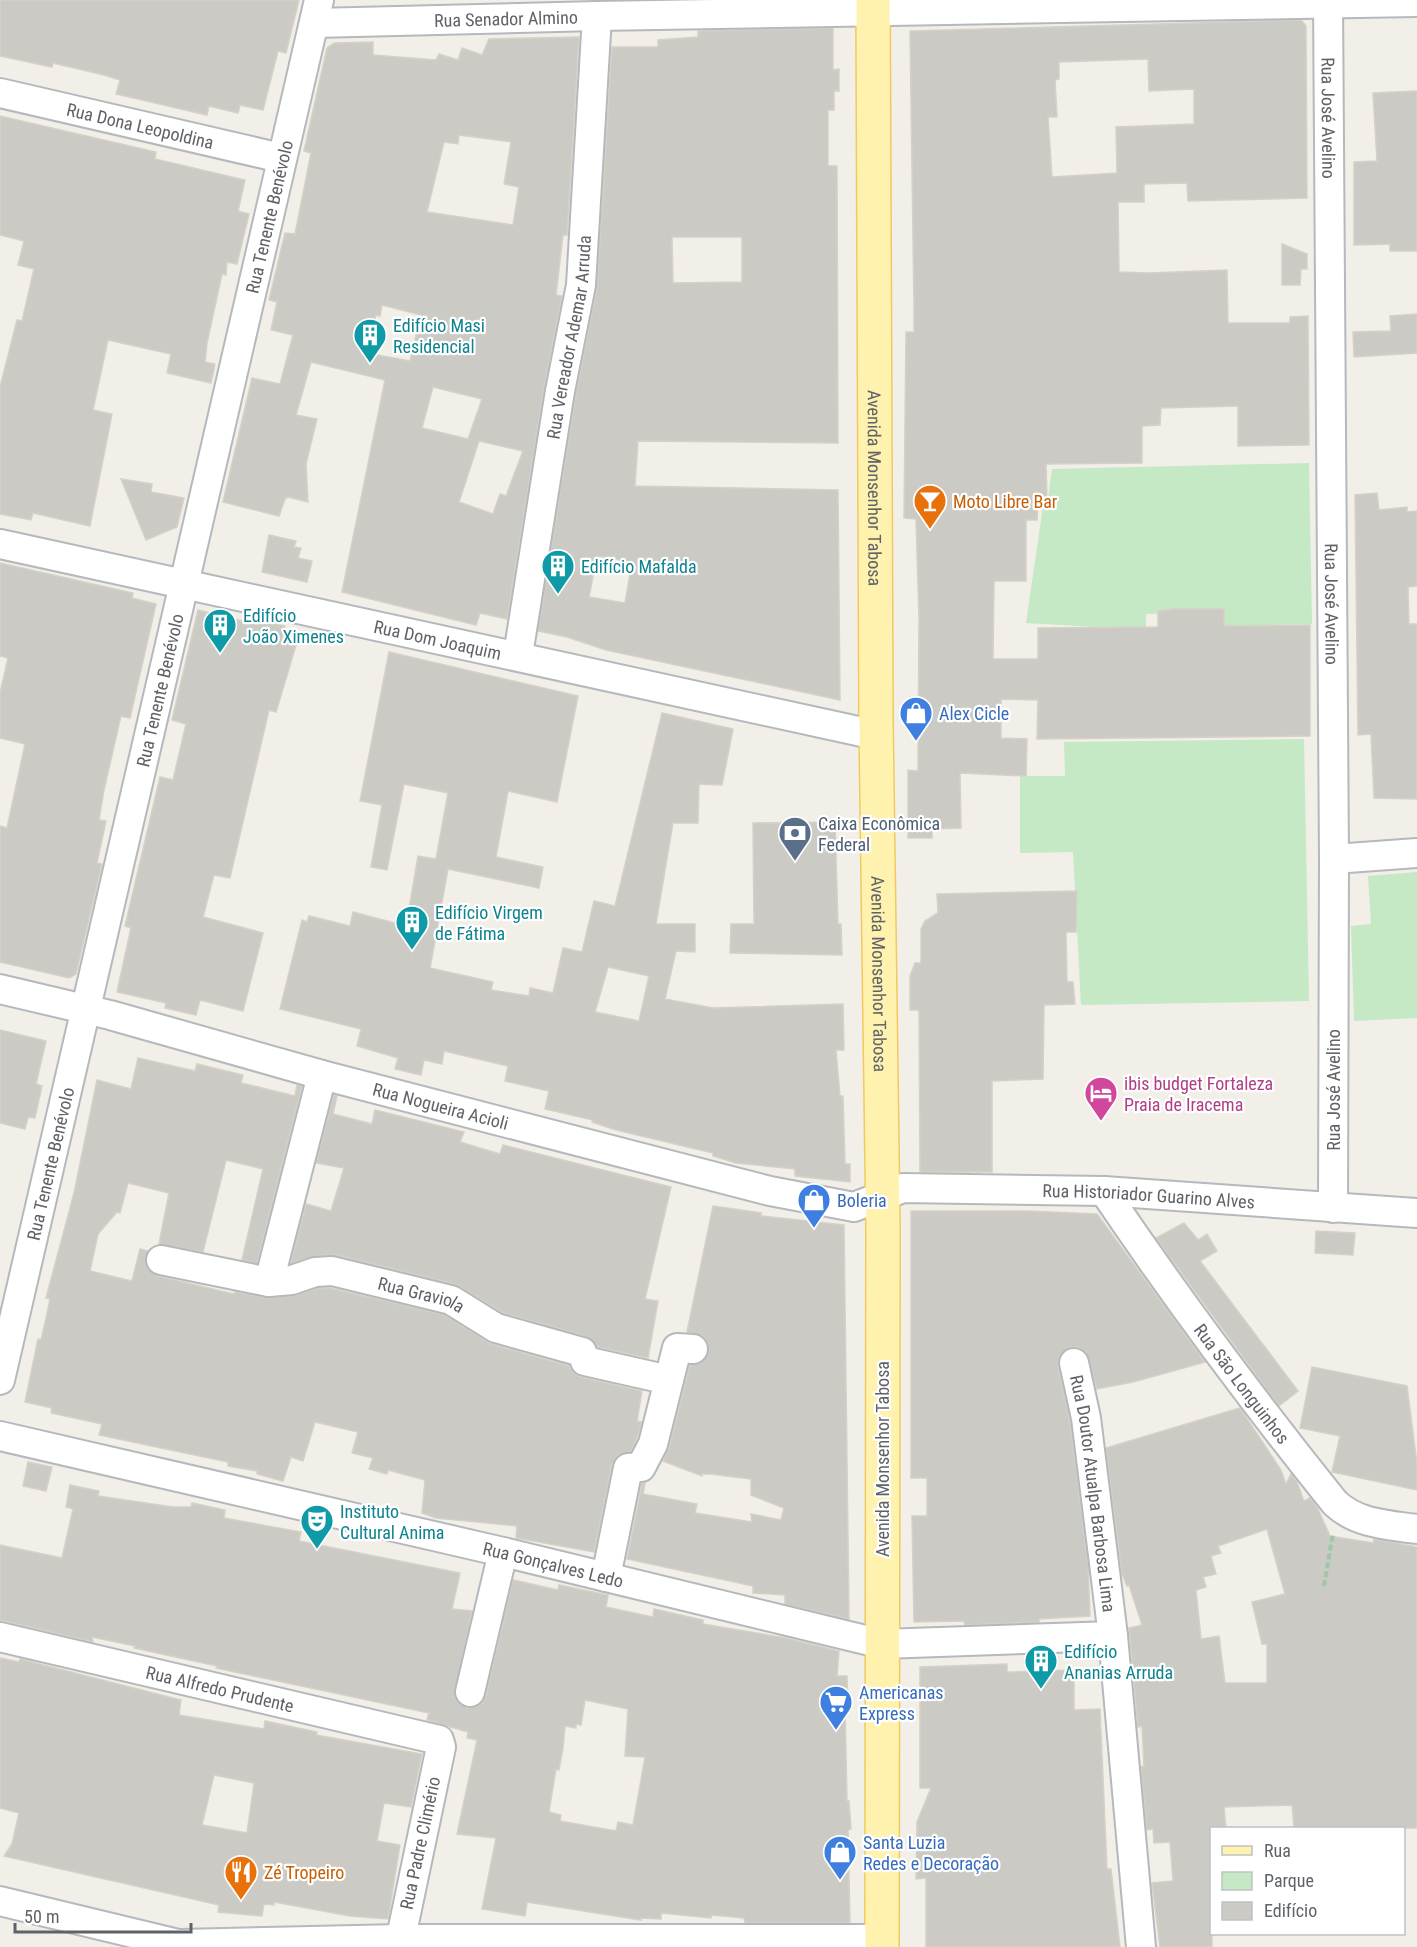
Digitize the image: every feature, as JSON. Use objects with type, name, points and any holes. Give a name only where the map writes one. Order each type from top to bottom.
[{"type":"main road","name":"Avenida Monsenhor Tabosa","points":[[873,5],[876,735],[882,1196],[883,1943]]},
{"type":"street","name":"Rua José Avelino","points":[[1328,2],[1334,859],[1333,1208]]},
{"type":"street","name":"Rua Senador Almino","points":[[316,12],[597,16],[873,5],[1417,2]]},
{"type":"street","name":"Rua Tenente Benévolo","points":[[0,1380],[316,12]]},
{"type":"street","name":"Rua Vereador Ademar Arruda","points":[[518,655],[558,403],[580,285],[597,16]]},
{"type":"street","name":"Rua Dona Leopoldina","points":[[0,93],[281,159]]},
{"type":"street","name":"Rua Dom Joaquim","points":[[0,544],[518,655],[876,735]]},
{"type":"street","points":[[1334,859],[1417,853]]},
{"type":"street","name":"Rua Nogueira Acioli","points":[[0,989],[85,1009],[322,1075],[770,1191],[854,1208],[882,1196]]},
{"type":"street","points":[[269,1282],[322,1075]]},
{"type":"street","name":"Rua Historiador Guarino Alves","points":[[882,1196],[903,1188],[1104,1191],[1417,1213]]},
{"type":"street","name":"Rua São Longuinhos","points":[[1104,1191],[1227,1367],[1338,1506]]},
{"type":"street","name":"Rua Graviola","points":[[161,1260],[269,1282],[292,1280],[315,1272],[332,1271],[451,1300],[496,1328],[582,1352],[585,1361],[669,1380]]},
{"type":"street","points":[[606,1577],[628,1468],[641,1467],[653,1444],[677,1348],[693,1348]]},
{"type":"street","name":"Rua Doutor Atualpa Barbosa Lima","points":[[1074,1363],[1086,1418],[1113,1636],[1141,1947]]},
{"type":"street","name":"Rua Gonçalves Ledo","points":[[0,1436],[503,1551],[882,1644],[1113,1636]]},
{"type":"street","points":[[1338,1506],[1359,1519],[1417,1529]]},
{"type":"street","points":[[470,1692],[503,1551]]},
{"type":"street","name":"Rua Alfredo Prudente","points":[[0,1637],[439,1740]]},
{"type":"street","name":"Rua Padre Climério","points":[[399,1943],[441,1747],[439,1740]]},
{"type":"street","points":[[0,1901],[185,1946],[399,1943],[883,1943]]},
{"type":"path","points":[[1324,1586],[1338,1506]]},
{"type":"green space","points":[[1309,463],[1312,624],[1224,626],[1223,612],[1146,614],[1146,630],[1026,623],[1044,499],[1048,499],[1052,469]]},
{"type":"green space","points":[[1304,739],[1309,1001],[1081,1005],[1073,852],[1020,853],[1020,776],[1065,776],[1064,742]]},
{"type":"green space","points":[[1417,872],[1417,1018],[1354,1021],[1351,926],[1371,924],[1368,876]]},
{"type":"building","points":[[0,0],[299,0],[286,53],[278,51],[263,110],[240,105],[238,113],[209,106],[207,115],[116,94],[120,80],[104,75],[53,63],[52,67],[0,56]]},
{"type":"building","points":[[1301,20],[1306,26],[1307,198],[1188,201],[1187,183],[1144,184],[1144,202],[1118,202],[1119,272],[1227,270],[1228,323],[1290,323],[1290,317],[1308,316],[1309,445],[1238,446],[1238,406],[1161,408],[1160,425],[1142,426],[1142,463],[1046,464],[1047,498],[1038,498],[1037,520],[1026,520],[1026,581],[994,581],[993,659],[1038,659],[1038,628],[1158,627],[1158,611],[1175,609],[1224,609],[1224,626],[1310,625],[1310,736],[1037,739],[1038,700],[1001,699],[1001,738],[1027,739],[1026,776],[960,773],[961,828],[932,829],[932,838],[908,838],[908,770],[918,771],[919,619],[916,519],[904,518],[906,332],[914,332],[910,31]],"holes":[[[1148,59],[1149,91],[1194,89],[1194,124],[1116,127],[1117,173],[1052,177],[1048,117],[1057,117],[1055,80],[1059,79],[1059,62]]]},
{"type":"building","points":[[833,28],[833,70],[839,69],[839,91],[834,91],[834,110],[828,110],[828,166],[837,166],[838,443],[638,441],[635,486],[838,490],[840,700],[606,650],[567,637],[538,631],[576,394],[597,288],[612,47],[658,47],[658,40],[698,37],[698,31]],"holes":[[[672,237],[742,237],[742,282],[673,283]],[[597,556],[632,562],[625,603],[589,597]]]},
{"type":"building","points":[[579,37],[567,235],[563,235],[556,295],[562,296],[544,388],[507,619],[480,613],[476,625],[342,592],[385,380],[311,362],[296,415],[317,419],[306,464],[308,502],[288,497],[285,499],[279,516],[223,502],[252,378],[280,384],[293,335],[271,330],[277,302],[269,300],[285,233],[295,234],[311,153],[304,151],[327,48],[334,43],[373,42],[373,55],[436,60],[439,54],[458,60],[462,48],[482,55],[489,39]],"holes":[[[459,135],[511,142],[504,184],[519,187],[513,225],[427,212],[444,142],[458,144]],[[382,305],[421,315],[410,361],[366,353],[376,315],[380,316]],[[433,387],[482,399],[468,439],[422,428]],[[479,441],[523,451],[506,496],[500,494],[493,514],[459,502]]]},
{"type":"building","points":[[1417,91],[1417,251],[1390,251],[1390,244],[1354,245],[1354,162],[1377,161],[1373,93]]},
{"type":"building","points":[[0,116],[156,152],[155,159],[245,180],[238,211],[249,214],[237,264],[227,262],[226,275],[222,274],[207,343],[205,362],[215,364],[211,383],[167,373],[171,354],[108,340],[93,410],[112,414],[90,526],[33,513],[31,520],[0,514],[0,387],[17,320],[22,321],[34,269],[18,265],[24,241],[0,235]]},
{"type":"building","points":[[1282,244],[1307,254],[1307,269],[1301,269],[1300,285],[1282,285]]},
{"type":"building","points":[[1417,314],[1417,353],[1354,357],[1353,332],[1391,331],[1390,316]]},
{"type":"building","points":[[121,479],[152,484],[151,492],[184,498],[177,527],[146,540]]},
{"type":"building","points":[[1377,493],[1379,510],[1407,507],[1407,512],[1417,511],[1417,586],[1408,587],[1409,624],[1417,624],[1417,799],[1374,798],[1371,734],[1358,735],[1355,495]]},
{"type":"building","points":[[269,535],[296,541],[294,547],[301,548],[298,558],[312,561],[307,582],[262,572]]},
{"type":"building","points":[[0,563],[133,593],[132,598],[156,604],[130,718],[121,716],[99,820],[106,821],[97,863],[102,864],[76,974],[69,978],[0,962],[0,826],[7,828],[25,744],[0,738],[0,693],[8,658],[0,656]]},
{"type":"building","points":[[198,610],[255,624],[256,619],[285,626],[282,639],[297,642],[276,712],[269,710],[230,878],[214,875],[203,917],[263,933],[243,1011],[200,1000],[196,1015],[165,1008],[166,1003],[117,992],[131,928],[125,926],[160,777],[173,780],[186,724],[172,720]]},
{"type":"building","points":[[389,652],[578,696],[557,802],[508,791],[496,857],[543,867],[539,888],[448,869],[430,968],[493,982],[491,990],[529,996],[530,988],[553,993],[563,948],[582,952],[594,901],[615,906],[662,713],[733,729],[722,785],[699,784],[698,823],[673,823],[656,924],[695,924],[695,952],[676,951],[665,999],[713,1008],[843,1004],[844,1050],[836,1050],[840,1096],[843,1096],[845,1164],[850,1164],[850,1182],[795,1176],[795,1169],[736,1163],[713,1156],[713,1153],[616,1130],[592,1122],[593,1120],[545,1109],[549,1091],[505,1081],[508,1066],[444,1051],[442,1064],[424,1060],[421,1075],[395,1069],[398,1058],[357,1046],[361,1029],[280,1009],[302,920],[307,922],[309,916],[350,926],[353,912],[406,926],[418,856],[436,859],[448,793],[404,784],[387,870],[371,867],[382,805],[360,801]],"holes":[[[608,967],[649,976],[639,1021],[595,1012]]]},
{"type":"building","points":[[835,822],[838,924],[841,924],[842,955],[730,953],[731,924],[754,924],[753,823]]},
{"type":"building","points":[[1077,891],[1076,932],[1066,932],[1067,982],[1073,982],[1075,1004],[1044,1005],[1043,1079],[992,1081],[992,1172],[920,1172],[919,1010],[910,1010],[910,976],[915,963],[921,963],[921,929],[925,921],[938,913],[937,894]]},
{"type":"building","points":[[0,1030],[46,1041],[36,1084],[42,1086],[35,1118],[28,1117],[25,1129],[0,1123]]},
{"type":"building","points":[[138,1058],[195,1071],[197,1064],[243,1075],[241,1083],[295,1096],[297,1085],[302,1086],[257,1263],[242,1260],[263,1169],[226,1160],[203,1252],[159,1244],[169,1193],[128,1183],[120,1213],[117,1212],[98,1234],[90,1271],[132,1281],[140,1249],[148,1251],[146,1266],[157,1276],[234,1294],[235,1292],[270,1298],[294,1296],[318,1288],[330,1288],[445,1315],[491,1344],[569,1366],[581,1377],[642,1391],[637,1421],[642,1422],[631,1451],[618,1455],[612,1464],[594,1552],[516,1538],[517,1526],[436,1518],[422,1513],[425,1480],[388,1470],[387,1474],[369,1469],[373,1458],[352,1453],[358,1432],[315,1422],[303,1461],[291,1457],[283,1481],[257,1474],[257,1471],[228,1466],[228,1462],[99,1435],[102,1424],[51,1413],[52,1408],[25,1402],[38,1339],[41,1340],[50,1299],[46,1298],[74,1193],[97,1080],[131,1089]]},
{"type":"building","points":[[334,1095],[337,1096],[333,1114],[372,1124],[375,1110],[464,1132],[460,1142],[500,1154],[503,1145],[671,1187],[645,1299],[658,1301],[648,1358],[598,1347],[586,1336],[503,1313],[455,1284],[336,1255],[314,1256],[291,1263],[306,1204],[331,1211],[344,1168],[316,1163]]},
{"type":"building","points":[[713,1206],[761,1213],[761,1216],[844,1225],[849,1619],[785,1604],[785,1595],[753,1593],[753,1586],[627,1559],[642,1484],[645,1483],[643,1494],[697,1504],[695,1513],[752,1522],[751,1514],[781,1520],[784,1508],[751,1495],[751,1479],[710,1474],[702,1474],[702,1476],[663,1461],[669,1448],[690,1365],[701,1363],[709,1351],[708,1342],[703,1336],[687,1332]]},
{"type":"building","points":[[911,1211],[1028,1211],[1097,1214],[1205,1362],[1133,1382],[1097,1389],[1086,1352],[1078,1347],[1070,1347],[1059,1357],[1058,1367],[1070,1421],[1088,1564],[1090,1616],[1039,1619],[1039,1622],[965,1625],[964,1621],[914,1622],[912,1516],[927,1516],[927,1478],[911,1478]]},
{"type":"building","points":[[1184,1223],[1198,1240],[1207,1234],[1217,1251],[1200,1261],[1298,1391],[1279,1406],[1156,1238]]},
{"type":"building","points":[[1316,1231],[1355,1233],[1353,1255],[1315,1253]]},
{"type":"building","points":[[1312,1367],[1407,1386],[1417,1464],[1417,1490],[1332,1472],[1340,1436],[1300,1428]]},
{"type":"building","points":[[1240,1408],[1281,1470],[1286,1484],[1291,1474],[1297,1482],[1304,1501],[1310,1498],[1317,1507],[1330,1536],[1373,1543],[1374,1539],[1417,1547],[1417,1828],[1294,1827],[1292,1805],[1224,1807],[1226,1827],[1210,1827],[1212,1947],[1160,1947],[1152,1883],[1173,1881],[1170,1842],[1154,1843],[1153,1829],[1147,1830],[1141,1767],[1144,1766],[1142,1726],[1138,1727],[1129,1628],[1142,1625],[1129,1585],[1127,1586],[1122,1574],[1106,1448]],"holes":[[[1267,1529],[1285,1594],[1252,1602],[1262,1644],[1267,1644],[1267,1683],[1225,1683],[1219,1636],[1201,1639],[1196,1590],[1206,1587],[1203,1577],[1216,1574],[1211,1556],[1221,1553],[1218,1546]]]},
{"type":"building","points":[[28,1462],[52,1467],[46,1491],[23,1486]]},
{"type":"building","points":[[70,1485],[99,1491],[98,1496],[173,1507],[191,1507],[192,1503],[225,1510],[224,1518],[301,1532],[299,1541],[460,1573],[452,1609],[472,1611],[454,1696],[459,1704],[467,1708],[482,1704],[486,1696],[513,1580],[558,1590],[559,1585],[608,1595],[606,1607],[653,1617],[654,1609],[703,1620],[703,1624],[786,1638],[839,1651],[837,1676],[847,1676],[848,1708],[845,1707],[847,1801],[849,1801],[851,1829],[848,1830],[850,1923],[745,1923],[744,1918],[712,1915],[711,1918],[661,1913],[661,1919],[641,1918],[641,1920],[527,1902],[525,1916],[482,1909],[496,1838],[457,1834],[477,1740],[467,1738],[468,1732],[427,1720],[429,1713],[216,1668],[217,1666],[134,1648],[135,1646],[92,1637],[93,1642],[0,1620],[0,1545],[62,1558],[73,1509],[66,1507]],"holes":[[[585,1700],[628,1709],[625,1756],[645,1757],[633,1825],[618,1822],[616,1831],[560,1821],[561,1815],[549,1812],[556,1769],[559,1770],[565,1726],[576,1728],[576,1724],[581,1725]]]},
{"type":"building","points":[[0,1658],[19,1662],[20,1659],[181,1700],[179,1715],[264,1729],[265,1721],[317,1732],[316,1735],[422,1754],[411,1807],[384,1803],[377,1841],[400,1845],[388,1919],[350,1916],[274,1902],[274,1905],[264,1904],[262,1916],[218,1912],[219,1905],[4,1856],[12,1844],[19,1813],[0,1808]],"holes":[[[214,1775],[254,1783],[247,1833],[202,1825]]]},
{"type":"building","points":[[1007,1664],[1007,1672],[1074,1670],[1074,1710],[1100,1709],[1107,1869],[1111,1869],[1120,1947],[926,1947],[926,1878],[916,1879],[917,1822],[931,1788],[920,1788],[920,1667]]},
{"type":"place","name":"Edifício Masi Residencial","points":[[370,364]]},
{"type":"place","name":"Moto Libre Bar","points":[[930,530]]},
{"type":"place","name":"Edifício Mafalda","points":[[558,595]]},
{"type":"place","name":"Edifício João Ximenes","points":[[220,654]]},
{"type":"place","name":"Alex Cicle","points":[[916,742]]},
{"type":"place","name":"Caixa Econômica Federal","points":[[795,862]]},
{"type":"place","name":"Edifício Virgem de Fátima","points":[[412,951]]},
{"type":"place","name":"ibis budget Fortaleza Praia de Iracema","points":[[1101,1122]]},
{"type":"place","name":"Boleria","points":[[814,1229]]},
{"type":"place","name":"Instituto Cultural Anima","points":[[317,1550]]},
{"type":"place","name":"Edifício Ananias Arruda","points":[[1041,1690]]},
{"type":"place","name":"Americanas Express","points":[[836,1731]]},
{"type":"place","name":"Santa Luzia Redes e Decoração","points":[[840,1881]]},
{"type":"place","name":"Zé Tropeiro","points":[[241,1901]]}]
